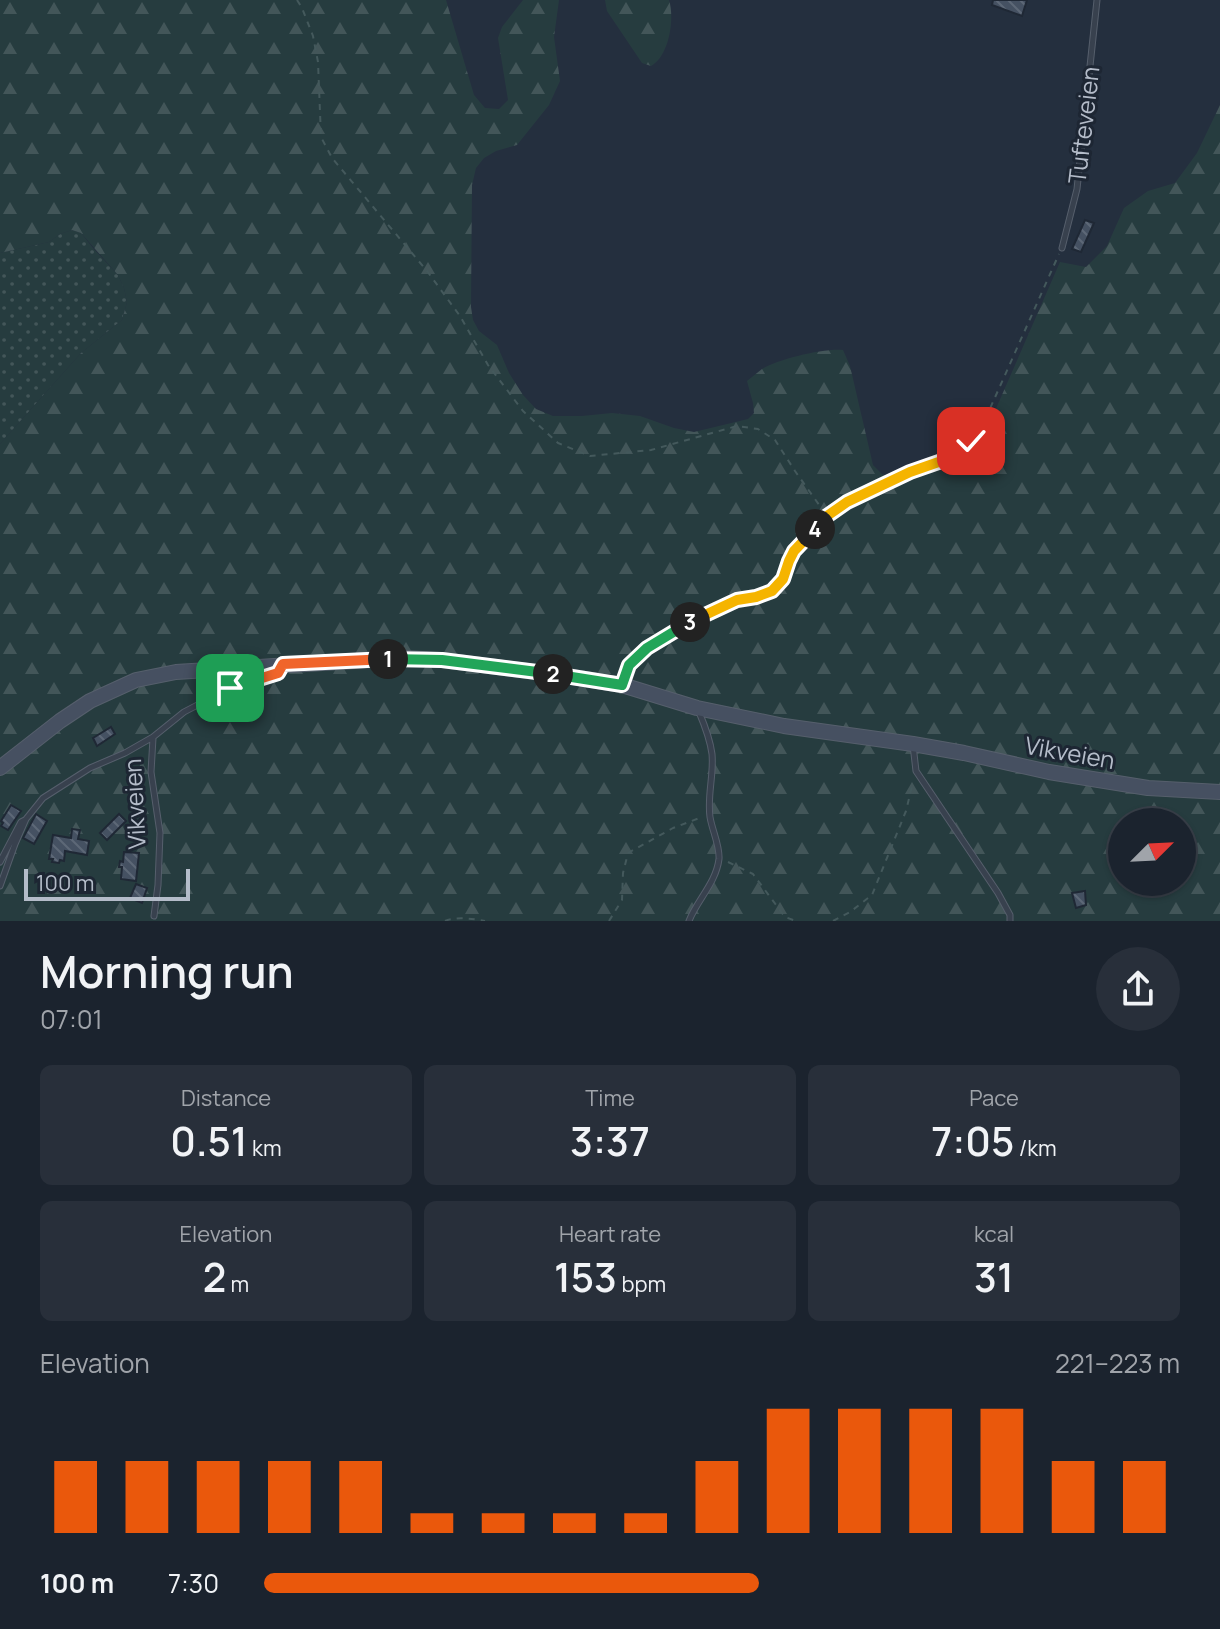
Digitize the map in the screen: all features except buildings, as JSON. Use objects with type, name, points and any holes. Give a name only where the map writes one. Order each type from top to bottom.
[{"type":"street","name":"Vikveien","points":[[0,768],[80,708],[136,680],[176,672],[403,658],[442,660],[622,685],[697,708],[784,726],[913,744],[1133,786],[1220,792]]},
{"type":"lane","name":"Tufteveien","points":[[1062,248],[1077,189],[1097,0]]},
{"type":"lane","name":"Vikveien","points":[[0,886],[26,819],[43,798],[90,768],[153,737],[184,712],[230,688],[278,673],[283,664]]},
{"type":"lane","points":[[689,921],[693,909],[713,880],[719,858],[710,814],[712,756],[707,730],[697,708]]},
{"type":"lane","name":"Vikveien","points":[[153,737],[151,772],[160,833],[154,916]]},
{"type":"lane","points":[[913,744],[916,771],[998,893],[1010,921]]},
{"type":"lane","name":"Vikveien","points":[[0,862],[21,822],[26,819]]},
{"type":"path","points":[[297,0],[313,36],[318,62],[321,137],[332,158],[427,271],[460,316],[488,365],[523,411],[558,443],[590,456],[651,450],[737,426],[758,429],[775,440],[827,516]]},
{"type":"path","points":[[622,685],[629,665],[647,648],[679,627],[737,600],[772,591],[783,579],[794,551],[827,516],[847,502],[910,472],[953,457],[971,441],[984,422],[1062,248]]},
{"type":"path","points":[[833,921],[872,895],[906,811],[916,771]]},
{"type":"path","points":[[609,921],[622,900],[623,873],[628,853],[673,828],[710,814]]},
{"type":"path","points":[[719,858],[753,874],[785,917],[796,921]]},
{"type":"path","points":[[445,921],[485,921]]},
{"type":"green space","points":[[0,0],[446,0],[474,95],[485,108],[499,109],[508,100],[498,38],[502,27],[523,0],[559,0],[554,37],[560,81],[549,105],[517,145],[484,158],[476,168],[472,185],[473,320],[479,331],[497,345],[523,395],[536,409],[553,416],[612,413],[640,416],[694,432],[748,419],[754,413],[747,381],[762,369],[802,355],[843,350],[850,366],[873,465],[882,474],[899,480],[957,459],[991,420],[1060,262],[1086,267],[1107,246],[1124,208],[1148,191],[1175,183],[1197,153],[1220,105],[1220,921],[0,921],[0,444],[81,353],[122,320],[127,302],[118,275],[81,233],[72,230],[49,242],[0,253]]},
{"type":"green space","points":[[605,0],[669,0],[669,36],[662,54],[651,66],[642,63],[607,11]]},
{"type":"green space","points":[[72,230],[81,233],[118,275],[127,302],[122,320],[81,353],[0,444],[0,253],[49,242]]},
{"type":"route","points":[[230,688],[278,673],[283,664],[403,658],[442,660],[622,685],[629,665],[647,648],[679,627],[737,600],[772,591],[783,579],[794,551],[827,516],[847,502],[910,472],[953,457],[971,441]]}]
